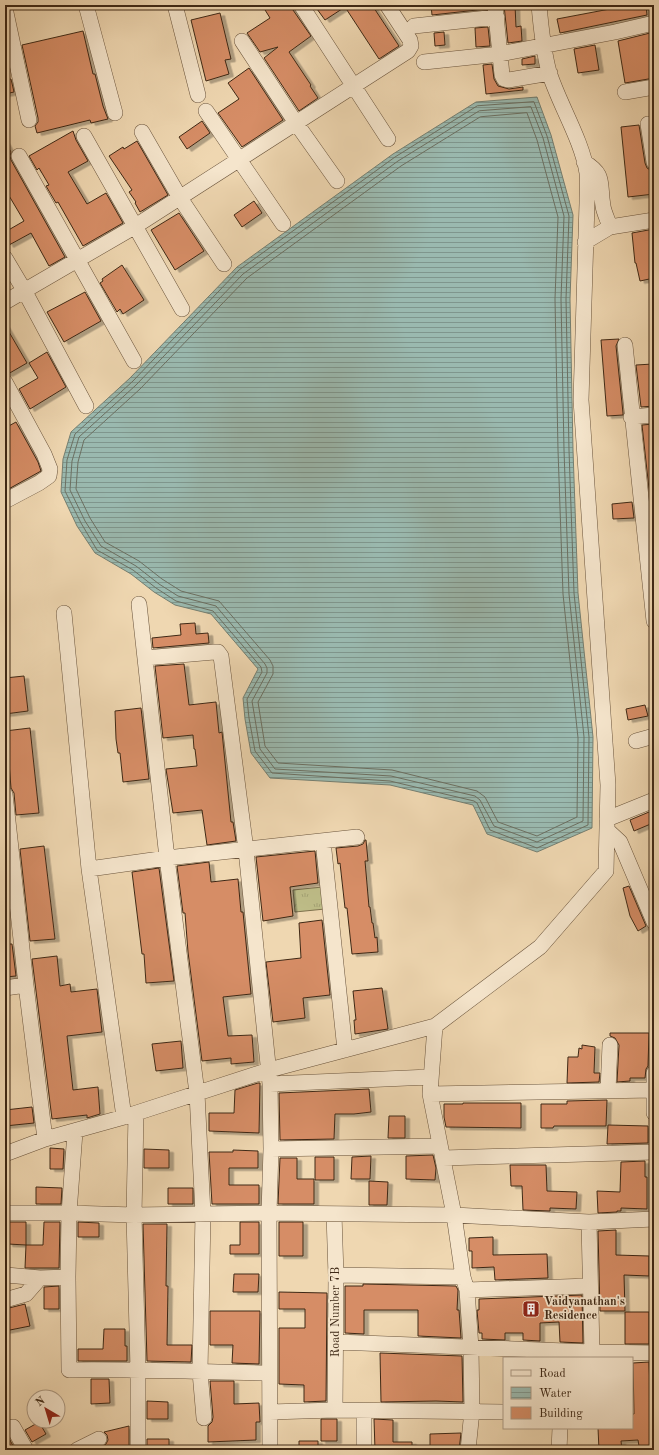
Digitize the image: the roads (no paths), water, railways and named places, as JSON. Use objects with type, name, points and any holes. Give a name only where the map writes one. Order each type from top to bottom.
[{"type":"street","points":[[86,5],[115,113]]},
{"type":"street","points":[[175,5],[198,95]]},
{"type":"street","points":[[301,5],[388,139]]},
{"type":"street","points":[[5,302],[134,227],[408,51],[411,46],[410,40],[387,5]]},
{"type":"street","points":[[5,1154],[45,1139],[130,1116],[197,1093],[269,1077],[345,1050],[434,1026],[540,947],[606,871],[608,785],[581,400],[587,172],[578,143],[564,112],[550,73],[543,46],[539,5]]},
{"type":"street","points":[[5,8],[29,120]]},
{"type":"street","points":[[414,26],[496,11],[502,75],[504,79],[508,80],[550,73]]},
{"type":"street","points":[[424,62],[500,54],[654,23]]},
{"type":"street","points":[[242,41],[296,123],[337,181]]},
{"type":"street","points":[[626,92],[654,87]]},
{"type":"street","points":[[206,111],[283,224]]},
{"type":"street","points":[[648,124],[654,162]]},
{"type":"street","points":[[142,132],[180,198],[224,264]]},
{"type":"street","points":[[84,136],[134,227],[182,309]]},
{"type":"street","points":[[19,156],[134,361]]},
{"type":"street","points":[[584,162],[594,168],[599,174],[603,207],[610,227]]},
{"type":"street","points":[[585,242],[610,227],[654,220]]},
{"type":"street","points":[[5,258],[24,290],[86,406]]},
{"type":"street","points":[[625,344],[654,621]]},
{"type":"street","points":[[5,382],[44,454],[50,469],[49,476],[40,483],[5,501]]},
{"type":"street","points":[[632,417],[654,415]]},
{"type":"street","points":[[139,604],[167,858],[197,1093],[203,1214],[200,1372],[204,1418]]},
{"type":"street","points":[[64,613],[89,869],[130,1116],[138,1369],[138,1450]]},
{"type":"street","points":[[145,658],[214,652],[220,654],[246,850],[269,1077],[272,1149],[269,1213],[270,1450]]},
{"type":"street","points":[[636,741],[654,736]]},
{"type":"street","points":[[5,794],[45,1139]]},
{"type":"street","points":[[607,824],[653,802]]},
{"type":"street","points":[[607,824],[620,842],[654,922]]},
{"type":"street","points":[[89,869],[167,858],[357,837]]},
{"type":"street","points":[[323,841],[345,1050]]},
{"type":"street","points":[[5,988],[26,985]]},
{"type":"street","points":[[434,1026],[430,1094],[454,1215],[465,1284],[471,1348],[472,1411],[468,1450]]},
{"type":"street","points":[[608,1091],[610,1045]]},
{"type":"street","points":[[654,1074],[654,1113]]},
{"type":"street","points":[[269,1077],[430,1078]]},
{"type":"street","points":[[430,1094],[654,1090]]},
{"type":"street","points":[[75,1132],[69,1213],[68,1370],[138,1369],[269,1373]]},
{"type":"street","points":[[272,1149],[441,1152],[654,1152]]},
{"type":"street","points":[[5,1213],[134,1215],[269,1213],[454,1215],[589,1222],[654,1219]]},
{"type":"street","name":"Road Number 7B","points":[[334,1214],[336,1275],[335,1410]]},
{"type":"street","points":[[589,1222],[592,1352]]},
{"type":"street","points":[[6,1274],[40,1278],[68,1277]]},
{"type":"street","points":[[336,1275],[465,1284],[590,1286]]},
{"type":"street","points":[[5,1300],[26,1294],[40,1278]]},
{"type":"street","points":[[336,1342],[471,1348],[654,1353]]},
{"type":"street","points":[[270,1412],[335,1410],[503,1412]]},
{"type":"street","points":[[364,1411],[364,1450]]},
{"type":"street","points":[[5,1429],[13,1427],[26,1450]]},
{"type":"street","points":[[559,1450],[560,1429]]},
{"type":"street","points":[[77,1450],[99,1439]]},
{"type":"water","points":[[537,97],[551,135],[573,215],[570,299],[578,593],[593,737],[592,828],[537,852],[487,834],[473,805],[390,785],[270,778],[251,753],[245,719],[243,698],[258,669],[211,614],[175,605],[154,592],[131,574],[95,553],[77,526],[61,492],[63,459],[71,432],[130,378],[237,267],[393,154],[476,102]]},
{"type":"place","name":"Vaidyanathan's Residence","points":[[531,1309]]}]
